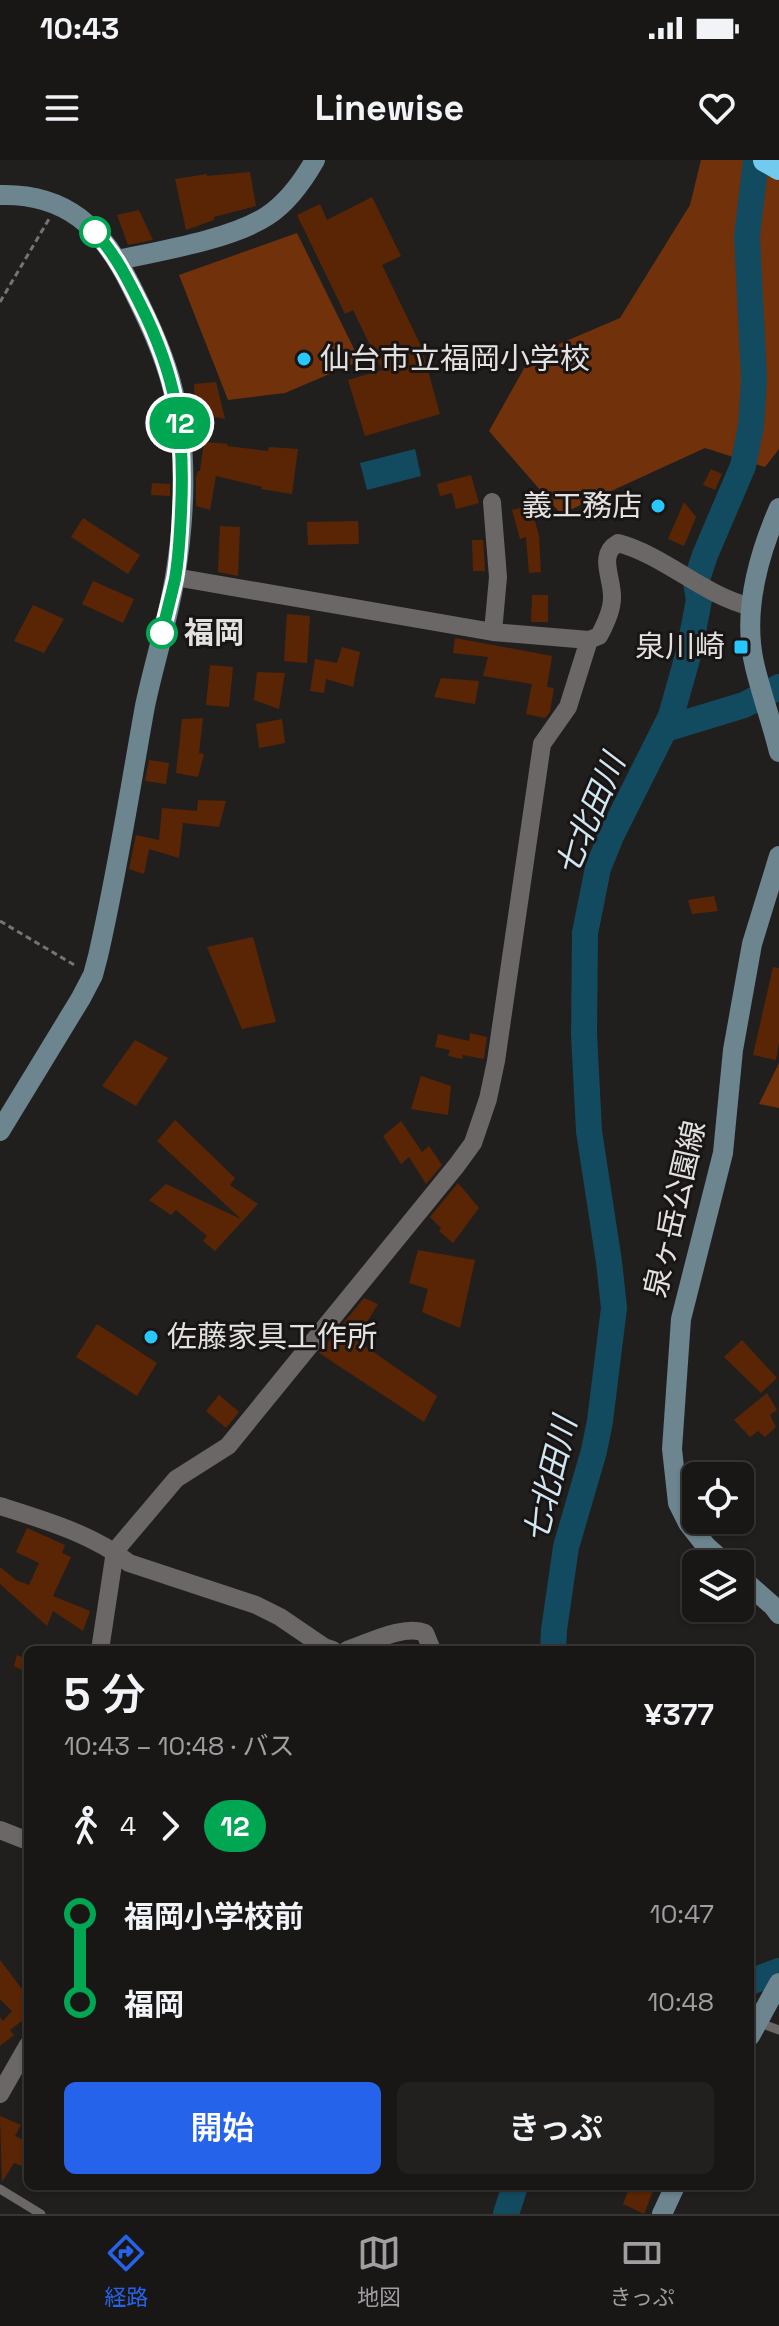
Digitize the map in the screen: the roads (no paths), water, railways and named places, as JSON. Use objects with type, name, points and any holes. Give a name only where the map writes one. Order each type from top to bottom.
[{"type":"highway","points":[[765,160],[779,168]]},
{"type":"street","points":[[118,260],[219,236],[267,216],[294,189],[315,160]]},
{"type":"street","points":[[0,195],[37,197],[58,203],[91,227],[118,260],[154,334],[168,373],[182,435],[182,494],[175,577],[152,670],[104,932],[93,975],[0,1131]]},
{"type":"street","points":[[492,502],[498,577],[493,632]]},
{"type":"street","points":[[777,743],[755,666],[743,605],[779,508]]},
{"type":"street","points":[[175,577],[493,632],[589,640],[599,636],[613,600],[606,557],[611,547],[618,543],[631,546],[743,605]]},
{"type":"street","points":[[101,1646],[115,1551],[176,1479],[228,1446],[473,1143],[488,1099],[496,1061],[542,744],[568,707],[589,640]]},
{"type":"street","name":"泉ヶ岳公園線","points":[[710,1550],[688,1523],[678,1503],[672,1449],[681,1319],[723,1153],[733,1050],[752,944],[779,856]]},
{"type":"street","points":[[0,1506],[82,1535],[115,1551],[129,1563],[256,1605],[323,1646]]},
{"type":"street","points":[[754,1589],[779,1614]]},
{"type":"street","points":[[358,1646],[414,1630],[425,1633],[430,1646]]},
{"type":"street","points":[[0,1830],[24,1839]]},
{"type":"street","points":[[754,2029],[774,1991]]},
{"type":"street","points":[[0,2094],[24,2052]]},
{"type":"street","points":[[662,2214],[673,2190]]},
{"type":"lane","points":[[754,2029],[779,2030]]},
{"type":"lane","points":[[0,2189],[41,2214]]},
{"type":"water","points":[[415,449],[421,476],[367,490],[360,463]]},
{"type":"waterway","name":"七北田川","points":[[553,1646],[566,1547],[600,1421],[614,1308],[589,1131],[584,1034],[585,933],[598,868],[671,716],[689,652],[699,600],[696,582],[743,466],[751,426],[754,379],[747,236],[756,160]]},
{"type":"waterway","points":[[665,729],[744,705],[779,687]]},
{"type":"waterway","points":[[754,1980],[779,1971]]},
{"type":"waterway","name":"七北田川","points":[[506,2214],[514,2190]]},
{"type":"place","name":"仙台市立福岡小学校","points":[[304,359]]},
{"type":"place","name":"義工務店","points":[[658,506]]},
{"type":"place","name":"福岡","points":[[162,633]]},
{"type":"place","name":"泉川崎","points":[[741,647]]},
{"type":"place","name":"佐藤家具工作所","points":[[151,1337]]}]
